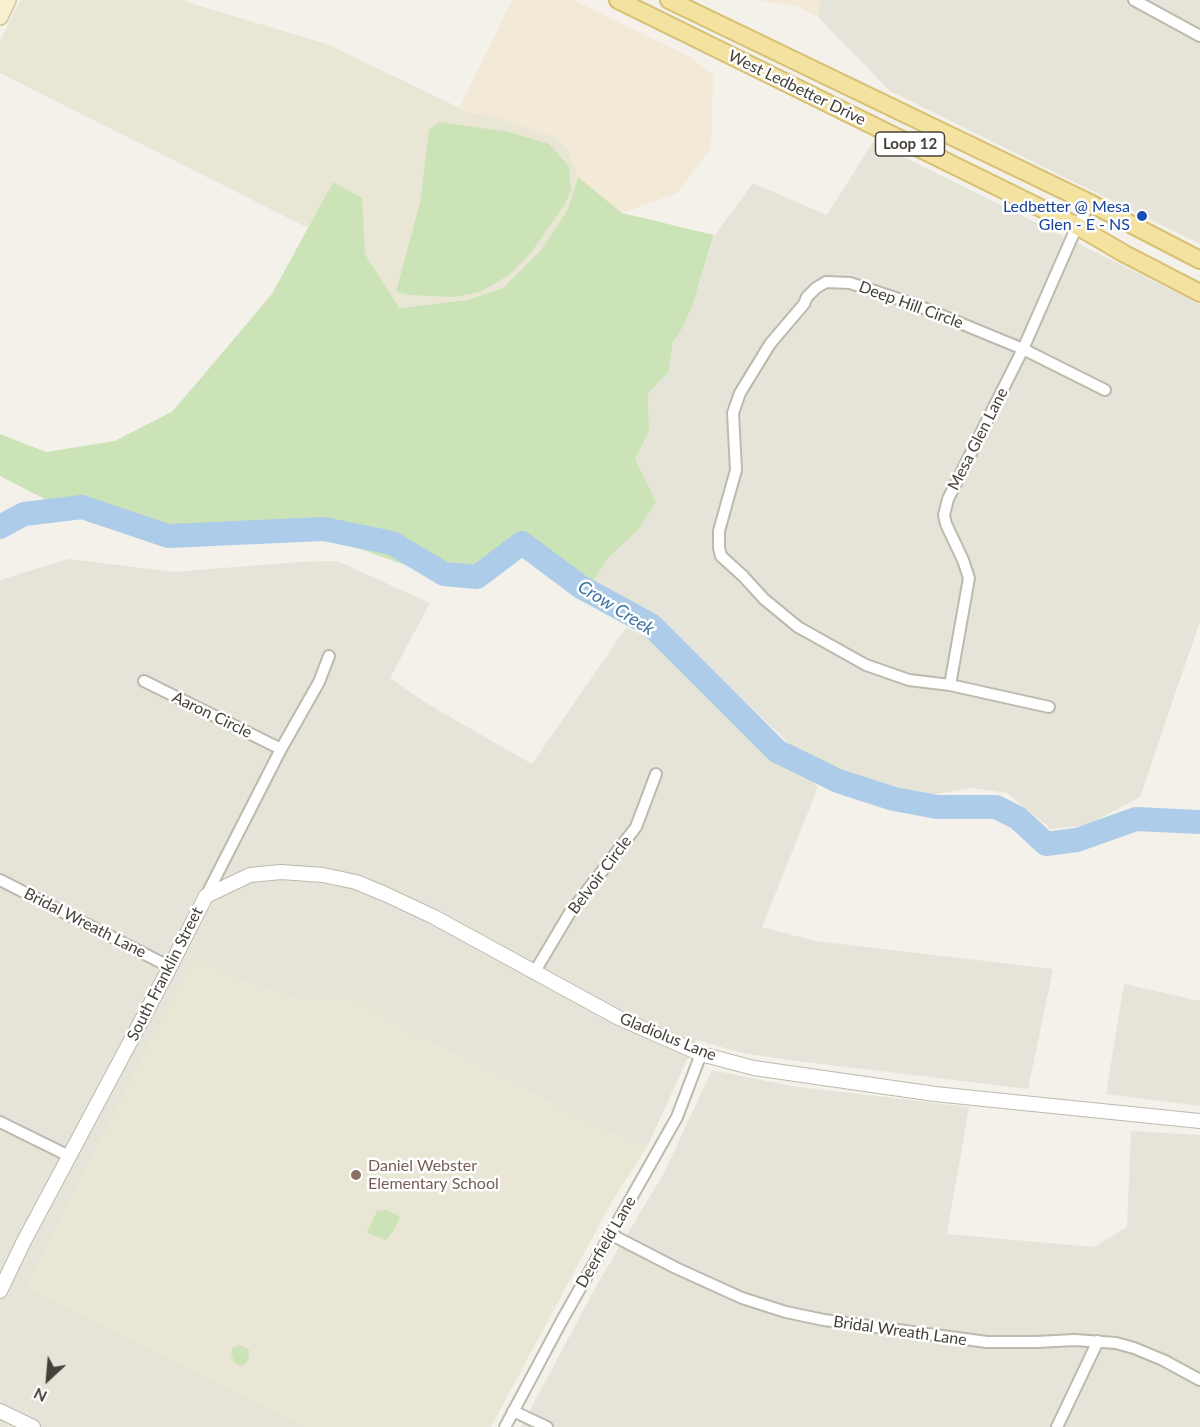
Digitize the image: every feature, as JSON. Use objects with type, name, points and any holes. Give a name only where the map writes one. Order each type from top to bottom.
[{"type":"main road","points":[[0,17],[8,0]]},
{"type":"main road","name":"West Ledbetter Drive","points":[[618,0],[1077,226],[1200,293]]},
{"type":"main road","name":"West Ledbetter Drive","points":[[669,0],[1090,202],[1200,260]]},
{"type":"main road","points":[[689,35],[694,27],[699,25],[763,45]]},
{"type":"street","points":[[1134,0],[1200,36]]},
{"type":"street","name":"Mesa Glen Lane","points":[[950,685],[969,578],[946,524],[944,515],[948,499],[1023,349],[1077,226],[1090,202]]},
{"type":"street","name":"Deep Hill Circle","points":[[1023,349],[914,304],[850,283],[826,282],[816,288],[770,344],[741,393],[733,413],[736,470],[719,531],[718,548],[721,556],[764,599],[798,627],[866,665],[909,680],[950,685],[1049,707]]},
{"type":"street","points":[[1023,349],[1105,390]]},
{"type":"street","name":"South Franklin Street","points":[[0,1291],[281,749],[319,682],[329,656]]},
{"type":"street","name":"Aaron Circle","points":[[144,681],[281,749]]},
{"type":"street","name":"Belvoir Circle","points":[[534,973],[569,914],[636,827],[656,774]]},
{"type":"street","name":"Gladiolus Lane","points":[[206,896],[250,874],[281,872],[323,874],[356,882],[434,916],[617,1017],[701,1054],[754,1068],[935,1094],[1200,1122]]},
{"type":"street","name":"Bridal Wreath Lane","points":[[0,880],[170,967]]},
{"type":"street","name":"Deerfield Lane","points":[[506,1427],[561,1322],[677,1118],[701,1054]]},
{"type":"street","points":[[0,1122],[69,1156]]},
{"type":"street","name":"Bridal Wreath Lane","points":[[610,1234],[742,1298],[786,1312],[814,1318],[987,1342],[1098,1341],[1134,1348],[1163,1360],[1200,1380]]},
{"type":"street","points":[[1057,1427],[1098,1341]]},
{"type":"street","points":[[0,1411],[33,1427]]},
{"type":"street","points":[[513,1411],[547,1427]]},
{"type":"shaded area","points":[[20,0],[185,0],[327,44],[470,113],[496,117],[557,138],[568,149],[578,177],[568,209],[541,250],[503,288],[467,300],[398,308],[365,254],[361,198],[333,182],[308,228],[0,73],[0,41]]},
{"type":"shaded area","points":[[512,0],[573,0],[692,58],[713,75],[711,148],[677,193],[622,213],[578,177],[568,149],[496,117],[470,114],[459,109]]},
{"type":"shaded area","points":[[757,0],[821,0],[818,17],[796,6]]},
{"type":"shaded area","points":[[821,0],[1200,0],[1200,244],[890,91],[818,17]]},
{"type":"shaded area","points":[[873,142],[1200,304],[1200,621],[1140,797],[1087,825],[1051,829],[1007,793],[973,788],[929,795],[884,788],[824,766],[791,745],[646,608],[591,585],[607,559],[637,531],[635,459],[649,432],[648,394],[669,371],[673,341],[678,336],[692,307],[715,235],[753,183],[827,215]]},
{"type":"shaded area","points":[[69,559],[175,572],[337,561],[430,603],[390,678],[426,703],[532,764],[626,628],[650,638],[818,787],[762,927],[815,941],[1053,969],[1028,1089],[789,1060],[743,1053],[696,1040],[647,1147],[594,1127],[510,1080],[429,1041],[297,1000],[192,961],[26,1287],[306,1427],[0,1427],[0,580]]},
{"type":"shaded area","name":"Daniel Webster Elementary School","points":[[192,960],[297,1000],[353,998],[429,1041],[510,1080],[594,1127],[647,1147],[611,1203],[491,1427],[306,1427],[26,1287]]},
{"type":"shaded area","points":[[1124,984],[1200,1001],[1200,1106],[1106,1094]]},
{"type":"shaded area","points":[[712,1070],[791,1086],[969,1107],[947,1234],[1094,1247],[1127,1227],[1131,1131],[1200,1135],[1200,1427],[521,1427],[599,1281],[663,1175]]},
{"type":"green space","points":[[439,122],[509,132],[549,144],[569,166],[571,190],[565,204],[530,254],[509,275],[480,292],[454,297],[396,292],[420,203],[429,130]]},
{"type":"green space","points":[[578,177],[622,213],[714,235],[692,307],[678,336],[673,341],[669,371],[648,394],[649,432],[635,459],[656,502],[637,531],[607,559],[591,585],[520,547],[471,588],[314,533],[190,539],[100,510],[93,524],[0,476],[0,434],[46,452],[115,441],[173,411],[272,294],[333,182],[362,198],[365,254],[399,308],[467,300],[503,288],[541,250],[568,209]]},
{"type":"green space","points":[[387,1210],[400,1217],[386,1240],[367,1232],[377,1211]]},
{"type":"green space","points":[[240,1345],[249,1350],[249,1358],[241,1366],[235,1363],[231,1354],[233,1347]]},
{"type":"waterway","name":"Crow Creek","points":[[0,527],[24,514],[82,507],[168,536],[324,529],[392,543],[444,574],[477,577],[522,543],[581,587],[651,625],[777,751],[838,781],[894,799],[937,807],[996,807],[1018,818],[1046,844],[1077,840],[1136,819],[1200,822]]},
{"type":"place","name":"Ledbetter @ Mesa Glen - E - NS","points":[[1142,216]]},
{"type":"place","name":"Daniel Webster Elementary School","points":[[356,1175]]}]
